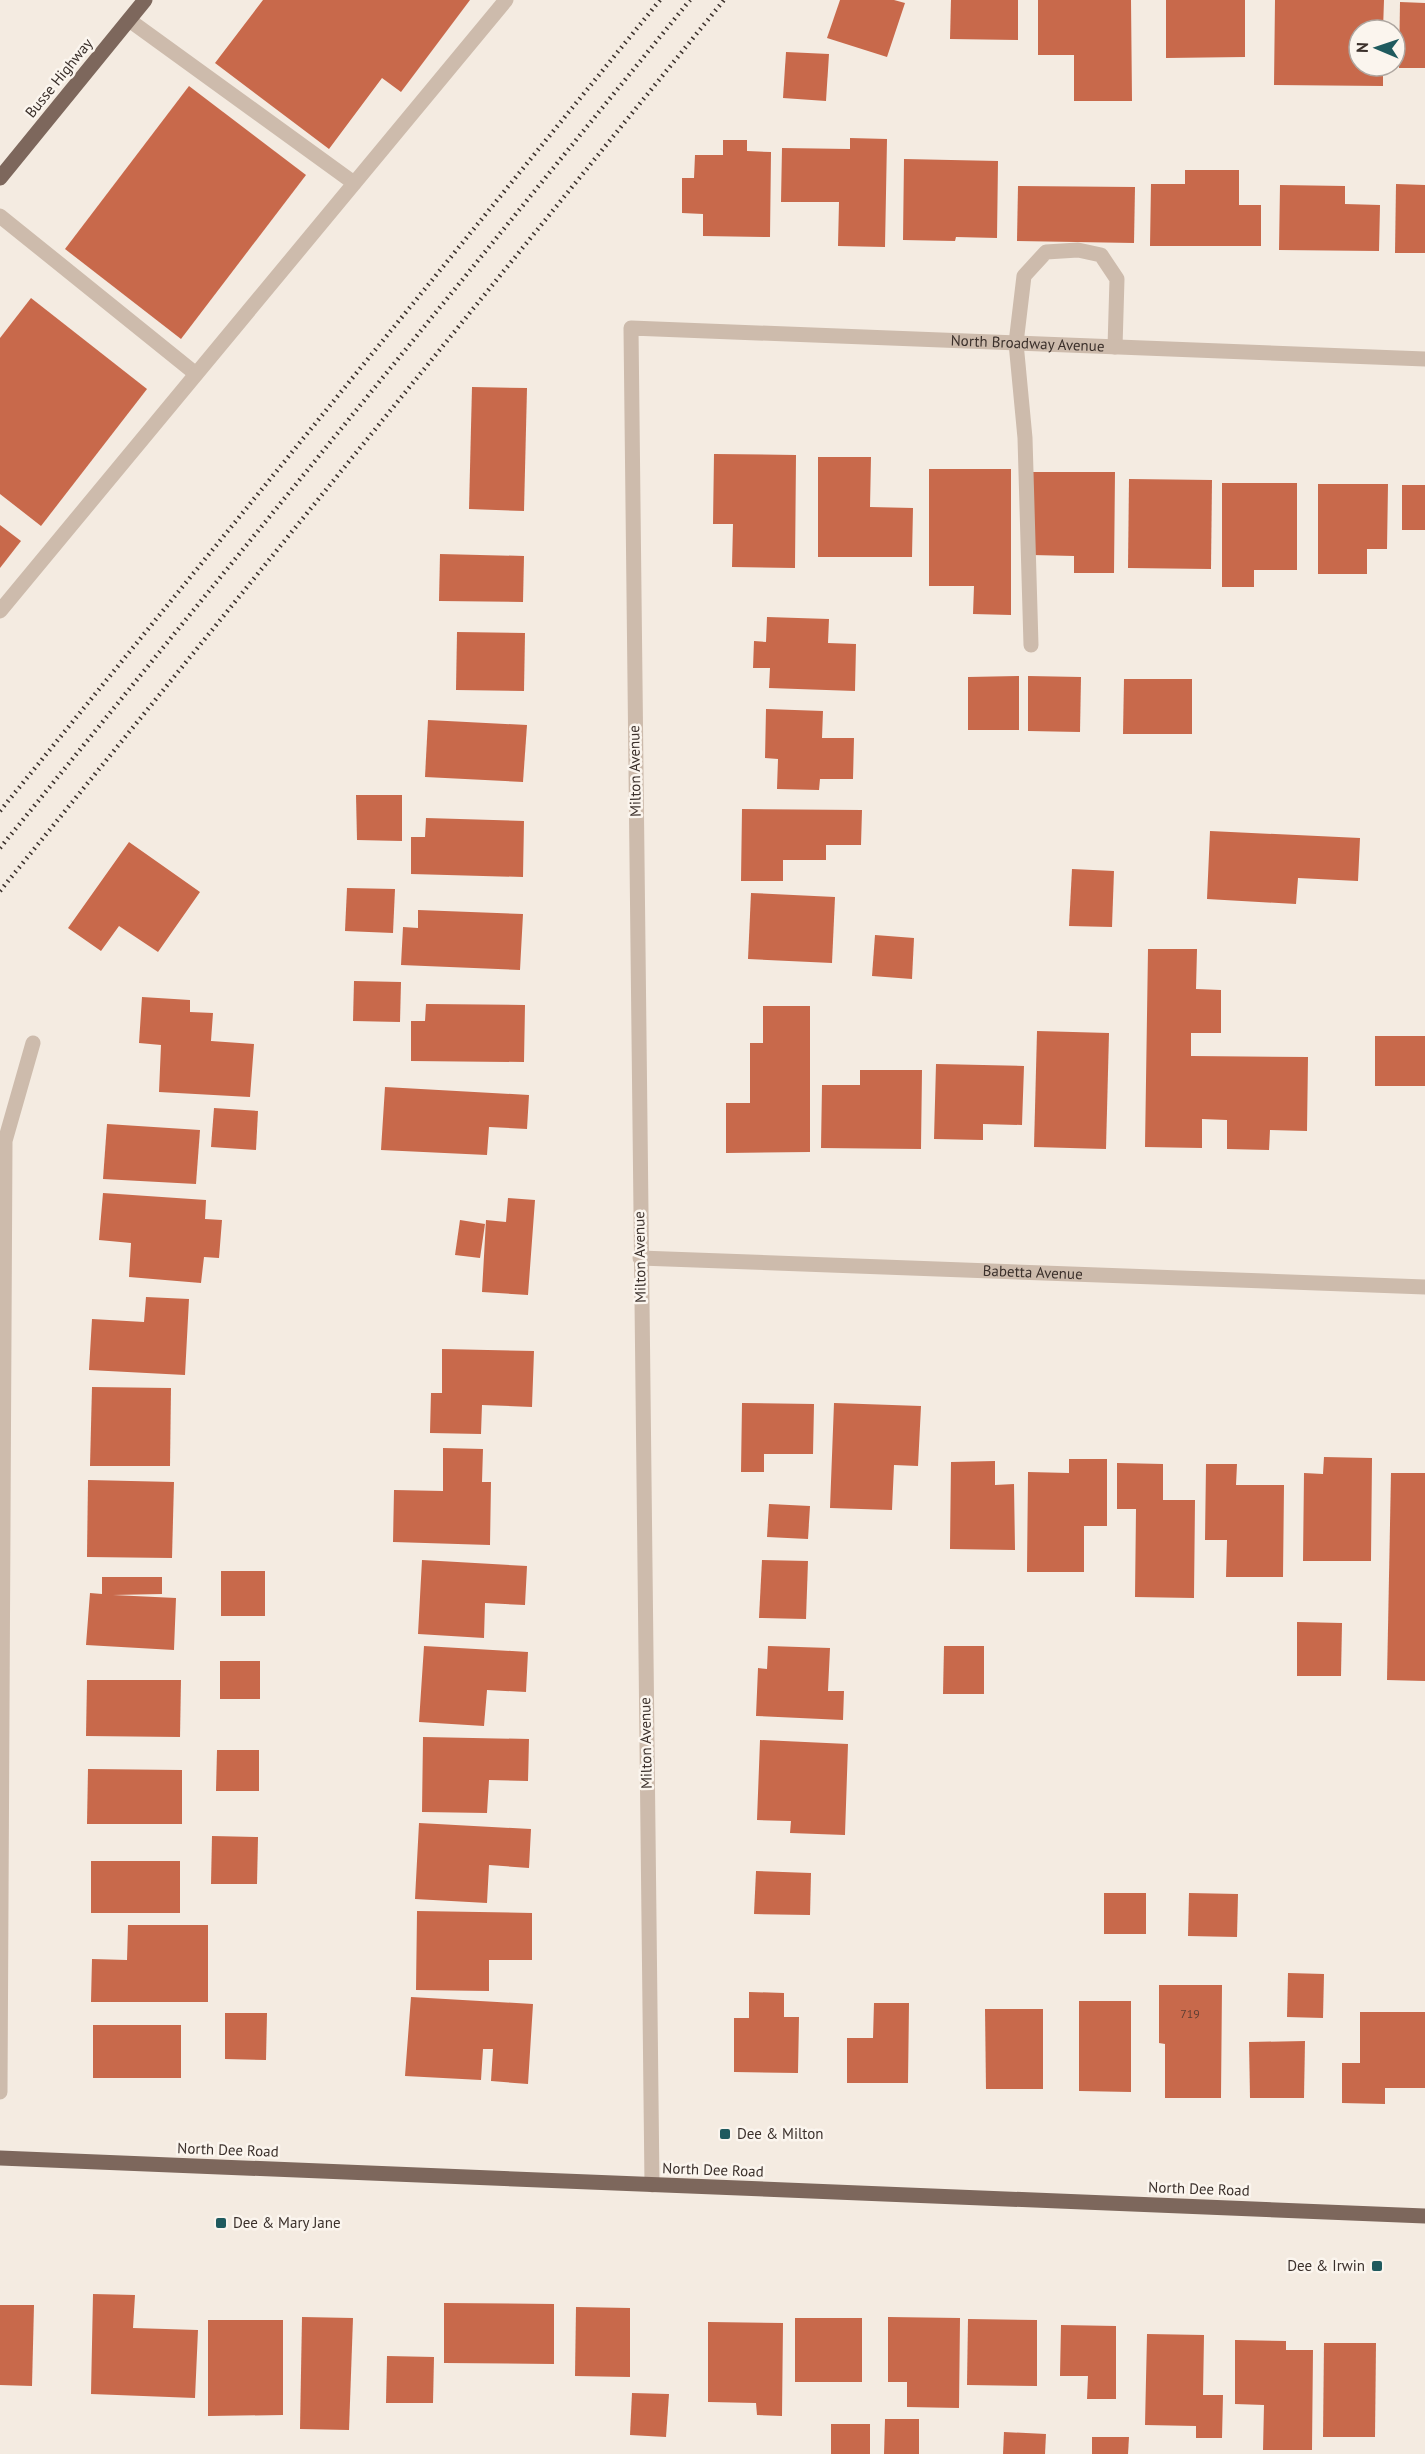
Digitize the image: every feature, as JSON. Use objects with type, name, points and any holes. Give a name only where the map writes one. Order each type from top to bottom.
[{"type":"main road","name":"Busse Highway","points":[[0,178],[145,0]]},
{"type":"main road","name":"North Dee Road","points":[[0,2158],[1425,2216]]},
{"type":"street","points":[[0,611],[506,0]]},
{"type":"street","points":[[129,20],[354,183]]},
{"type":"street","points":[[0,216],[196,375]]},
{"type":"street","points":[[1032,645],[1024,438],[1016,343],[1024,276],[1046,252],[1078,250],[1101,255],[1117,279],[1115,347]]},
{"type":"street","name":"North Broadway Avenue","points":[[631,328],[1425,359]]},
{"type":"street","name":"Milton Avenue","points":[[631,328],[652,2186]]},
{"type":"street","points":[[0,2092],[5,1141],[33,1043]]},
{"type":"street","name":"Babetta Avenue","points":[[640,1258],[1425,1287]]},
{"type":"building","points":[[263,0],[470,0],[401,92],[382,78],[329,149],[215,63]]},
{"type":"building","points":[[840,0],[894,0],[905,3],[887,57],[827,38]]},
{"type":"building","points":[[951,0],[1018,0],[1018,40],[950,39]]},
{"type":"building","points":[[1038,0],[1131,0],[1132,101],[1074,101],[1074,55],[1038,55]]},
{"type":"building","points":[[1166,0],[1245,0],[1245,57],[1166,58]]},
{"type":"building","points":[[1275,0],[1384,0],[1383,18],[1347,18],[1347,78],[1383,78],[1383,86],[1274,85]]},
{"type":"building","points":[[1400,2],[1425,3],[1425,68],[1407,68],[1407,18],[1400,18]]},
{"type":"building","points":[[786,52],[829,54],[826,101],[783,98]]},
{"type":"building","points":[[189,86],[306,175],[181,339],[65,249]]},
{"type":"building","points":[[850,138],[887,139],[885,247],[838,246],[839,202],[781,202],[782,148],[850,149]]},
{"type":"building","points":[[723,140],[747,140],[747,151],[771,152],[770,237],[703,236],[703,214],[682,213],[682,178],[694,178],[695,155],[723,155]]},
{"type":"building","points":[[904,159],[998,161],[997,238],[956,237],[955,241],[903,240]]},
{"type":"building","points":[[1185,170],[1239,170],[1239,205],[1261,205],[1261,246],[1150,246],[1151,184],[1185,184]]},
{"type":"building","points":[[1396,184],[1425,185],[1425,253],[1395,253]]},
{"type":"building","points":[[1280,185],[1345,186],[1345,204],[1380,205],[1379,251],[1279,250]]},
{"type":"building","points":[[1018,186],[1135,187],[1134,243],[1017,241]]},
{"type":"building","points":[[31,298],[147,389],[41,526],[0,494],[0,338]]},
{"type":"building","points":[[472,387],[527,388],[524,511],[469,509]]},
{"type":"building","points":[[714,454],[796,455],[795,568],[732,567],[733,524],[713,524]]},
{"type":"building","points":[[818,457],[871,457],[870,507],[913,508],[912,557],[818,557]]},
{"type":"building","points":[[929,469],[1011,469],[1011,615],[973,614],[974,586],[929,586]]},
{"type":"building","points":[[1033,472],[1115,472],[1114,573],[1074,573],[1074,556],[1032,555]]},
{"type":"building","points":[[1129,479],[1212,480],[1211,569],[1128,568]]},
{"type":"building","points":[[1222,483],[1297,483],[1297,570],[1254,570],[1254,587],[1222,587]]},
{"type":"building","points":[[1318,484],[1388,484],[1387,549],[1367,549],[1367,574],[1318,574]]},
{"type":"building","points":[[1402,485],[1425,485],[1425,530],[1402,530]]},
{"type":"building","points":[[0,525],[21,541],[0,568]]},
{"type":"building","points":[[440,554],[524,556],[523,602],[439,601]]},
{"type":"building","points":[[767,617],[829,619],[828,643],[856,644],[855,691],[769,688],[770,668],[753,668],[754,641],[766,642]]},
{"type":"building","points":[[457,632],[525,633],[524,691],[456,690]]},
{"type":"building","points":[[1019,676],[1019,730],[968,730],[968,677]]},
{"type":"building","points":[[1028,676],[1081,677],[1080,732],[1028,731]]},
{"type":"building","points":[[1124,679],[1192,679],[1192,734],[1123,734]]},
{"type":"building","points":[[766,709],[823,711],[822,738],[854,738],[853,779],[820,779],[819,790],[777,789],[778,759],[765,758]]},
{"type":"building","points":[[428,720],[527,725],[523,782],[425,777]]},
{"type":"building","points":[[356,795],[402,795],[402,841],[357,840]]},
{"type":"building","points":[[742,809],[862,810],[861,845],[826,845],[826,860],[783,860],[783,881],[741,881]]},
{"type":"building","points":[[426,818],[524,821],[523,877],[411,874],[411,837],[425,837]]},
{"type":"building","points":[[1210,831],[1360,838],[1358,881],[1298,878],[1296,904],[1207,899]]},
{"type":"building","points":[[129,842],[200,892],[158,952],[119,926],[101,951],[68,928]]},
{"type":"building","points":[[1072,869],[1114,871],[1112,927],[1069,926]]},
{"type":"building","points":[[347,888],[395,889],[393,933],[345,931]]},
{"type":"building","points":[[751,893],[835,897],[832,963],[748,959]]},
{"type":"building","points":[[418,910],[523,914],[520,970],[401,965],[403,927],[418,928]]},
{"type":"building","points":[[875,935],[914,938],[912,979],[872,976]]},
{"type":"building","points":[[1148,949],[1197,949],[1196,989],[1221,990],[1221,1033],[1191,1033],[1191,1056],[1308,1057],[1307,1131],[1270,1130],[1269,1150],[1227,1149],[1227,1120],[1202,1119],[1202,1148],[1145,1147]]},
{"type":"building","points":[[354,981],[401,982],[400,1022],[353,1021]]},
{"type":"building","points":[[142,997],[190,1000],[190,1012],[213,1013],[211,1041],[254,1044],[250,1097],[159,1092],[161,1045],[139,1043]]},
{"type":"building","points":[[426,1004],[525,1005],[524,1062],[411,1061],[411,1021],[425,1021]]},
{"type":"building","points":[[763,1006],[810,1006],[810,1152],[726,1153],[726,1103],[750,1103],[750,1043],[763,1043]]},
{"type":"building","points":[[1037,1031],[1109,1033],[1106,1149],[1034,1147]]},
{"type":"building","points":[[1375,1036],[1425,1036],[1425,1086],[1375,1086]]},
{"type":"building","points":[[936,1064],[1024,1066],[1022,1125],[983,1124],[983,1140],[934,1139]]},
{"type":"building","points":[[860,1070],[922,1070],[921,1149],[821,1148],[822,1085],[860,1085]]},
{"type":"building","points":[[385,1087],[529,1095],[527,1129],[489,1127],[487,1155],[381,1150]]},
{"type":"building","points":[[214,1108],[258,1111],[256,1150],[211,1147]]},
{"type":"building","points":[[107,1124],[200,1130],[196,1184],[103,1179]]},
{"type":"building","points":[[103,1193],[206,1200],[205,1219],[222,1220],[219,1258],[204,1257],[201,1283],[129,1277],[131,1243],[99,1240]]},
{"type":"building","points":[[508,1198],[535,1200],[528,1295],[482,1292],[486,1220],[506,1222]]},
{"type":"building","points":[[460,1220],[485,1224],[480,1258],[455,1255]]},
{"type":"building","points":[[146,1297],[189,1299],[185,1375],[89,1370],[92,1319],[144,1322]]},
{"type":"building","points":[[442,1349],[534,1351],[532,1407],[482,1405],[481,1434],[430,1433],[431,1393],[442,1393]]},
{"type":"building","points":[[92,1387],[171,1388],[170,1466],[90,1466]]},
{"type":"building","points":[[742,1403],[814,1404],[813,1454],[764,1454],[764,1472],[741,1472]]},
{"type":"building","points":[[834,1403],[921,1406],[918,1466],[894,1465],[892,1510],[830,1508]]},
{"type":"building","points":[[443,1448],[483,1449],[482,1482],[491,1482],[490,1545],[393,1542],[394,1490],[443,1491]]},
{"type":"building","points":[[1324,1457],[1372,1458],[1371,1561],[1303,1561],[1304,1473],[1323,1474]]},
{"type":"building","points":[[1069,1459],[1107,1459],[1107,1526],[1084,1526],[1084,1572],[1027,1572],[1028,1472],[1069,1473]]},
{"type":"building","points":[[995,1461],[995,1485],[1014,1484],[1015,1550],[950,1549],[951,1462]]},
{"type":"building","points":[[1117,1463],[1163,1464],[1163,1500],[1195,1500],[1194,1598],[1135,1597],[1136,1509],[1117,1509]]},
{"type":"building","points":[[1206,1464],[1237,1464],[1236,1485],[1284,1485],[1283,1577],[1226,1577],[1227,1540],[1205,1540]]},
{"type":"building","points":[[1391,1473],[1425,1473],[1425,1681],[1387,1680]]},
{"type":"building","points":[[88,1480],[174,1482],[172,1558],[87,1557]]},
{"type":"building","points":[[769,1504],[810,1506],[808,1539],[767,1537]]},
{"type":"building","points":[[422,1560],[527,1566],[525,1605],[485,1603],[484,1638],[418,1634]]},
{"type":"building","points":[[762,1560],[808,1561],[806,1619],[759,1618]]},
{"type":"building","points":[[221,1571],[265,1571],[265,1616],[221,1616]]},
{"type":"building","points":[[102,1577],[162,1577],[162,1594],[113,1595],[176,1598],[174,1650],[86,1645],[90,1593],[102,1594]]},
{"type":"building","points":[[1297,1622],[1342,1623],[1341,1676],[1297,1676]]},
{"type":"building","points":[[424,1646],[528,1652],[526,1692],[487,1690],[484,1726],[419,1722]]},
{"type":"building","points":[[768,1646],[830,1648],[828,1691],[844,1691],[843,1720],[756,1716],[758,1668],[767,1669]]},
{"type":"building","points":[[944,1646],[984,1646],[984,1694],[943,1694]]},
{"type":"building","points":[[220,1661],[260,1661],[260,1699],[220,1699]]},
{"type":"building","points":[[87,1680],[181,1680],[180,1737],[86,1736]]},
{"type":"building","points":[[423,1737],[529,1739],[528,1781],[489,1780],[487,1813],[422,1812]]},
{"type":"building","points":[[760,1740],[848,1744],[845,1835],[790,1833],[791,1821],[757,1820]]},
{"type":"building","points":[[217,1750],[259,1750],[259,1791],[216,1791]]},
{"type":"building","points":[[88,1769],[182,1770],[182,1824],[87,1824]]},
{"type":"building","points":[[419,1823],[531,1829],[529,1868],[489,1865],[487,1903],[415,1899]]},
{"type":"building","points":[[212,1836],[258,1837],[257,1884],[211,1884]]},
{"type":"building","points":[[91,1861],[180,1861],[180,1913],[91,1913]]},
{"type":"building","points":[[756,1871],[811,1873],[810,1915],[754,1914]]},
{"type":"building","points":[[1104,1893],[1146,1893],[1146,1934],[1104,1934]]},
{"type":"building","points":[[1189,1893],[1238,1894],[1237,1937],[1188,1936]]},
{"type":"building","points":[[417,1911],[532,1913],[532,1960],[489,1960],[489,1991],[416,1990]]},
{"type":"building","points":[[128,1925],[208,1925],[208,2002],[91,2002],[92,1959],[127,1960]]},
{"type":"building","points":[[1288,1973],[1324,1974],[1323,2018],[1287,2017]]},
{"type":"building","points":[[1159,1985],[1222,1985],[1221,2098],[1165,2098],[1165,2044],[1159,2043]]},
{"type":"building","points":[[749,1992],[784,1993],[784,2017],[799,2017],[798,2073],[734,2072],[734,2018],[749,2018]]},
{"type":"building","points":[[411,1997],[533,2004],[528,2084],[491,2081],[493,2049],[483,2049],[481,2080],[405,2076]]},
{"type":"building","points":[[1079,2001],[1131,2001],[1131,2092],[1079,2091]]},
{"type":"building","points":[[874,2003],[909,2003],[908,2083],[847,2083],[847,2038],[873,2038]]},
{"type":"building","points":[[985,2009],[1043,2009],[1043,2089],[986,2089]]},
{"type":"building","points":[[1360,2012],[1425,2012],[1425,2088],[1385,2088],[1385,2104],[1342,2103],[1342,2063],[1360,2063]]},
{"type":"building","points":[[225,2013],[267,2013],[266,2060],[225,2059]]},
{"type":"building","points":[[93,2025],[181,2025],[181,2078],[93,2078]]},
{"type":"building","points":[[1305,2041],[1304,2098],[1250,2098],[1249,2042]]},
{"type":"building","points":[[93,2294],[135,2295],[133,2328],[198,2330],[195,2398],[91,2394]]},
{"type":"building","points":[[444,2303],[554,2304],[554,2364],[444,2363]]},
{"type":"building","points":[[0,2305],[34,2305],[32,2386],[0,2385]]},
{"type":"building","points":[[576,2307],[630,2308],[630,2377],[575,2376]]},
{"type":"building","points":[[302,2317],[353,2318],[349,2430],[300,2429]]},
{"type":"building","points":[[888,2317],[960,2318],[959,2408],[907,2407],[907,2382],[888,2382]]},
{"type":"building","points":[[795,2318],[862,2318],[862,2382],[795,2382]]},
{"type":"building","points":[[968,2319],[1037,2320],[1037,2386],[967,2385]]},
{"type":"building","points":[[208,2320],[283,2320],[283,2415],[208,2416]]},
{"type":"building","points":[[708,2322],[783,2323],[782,2416],[757,2415],[756,2403],[708,2402]]},
{"type":"building","points":[[1061,2325],[1116,2326],[1116,2399],[1087,2399],[1088,2376],[1060,2376]]},
{"type":"building","points":[[1147,2334],[1204,2335],[1203,2395],[1223,2395],[1222,2438],[1196,2438],[1196,2426],[1145,2425]]},
{"type":"building","points":[[1235,2340],[1286,2341],[1286,2350],[1313,2350],[1312,2450],[1263,2450],[1264,2405],[1235,2404]]},
{"type":"building","points":[[1324,2343],[1376,2343],[1375,2437],[1323,2437]]},
{"type":"building","points":[[387,2356],[434,2357],[433,2403],[386,2403]]},
{"type":"building","points":[[632,2393],[669,2394],[666,2437],[630,2435]]},
{"type":"building","points":[[885,2419],[919,2419],[919,2454],[884,2454]]},
{"type":"building","points":[[831,2424],[870,2424],[870,2454],[831,2454]]},
{"type":"building","points":[[1004,2432],[1046,2434],[1045,2454],[1003,2454]]},
{"type":"building","points":[[1092,2437],[1129,2437],[1128,2454],[1092,2454]]},
{"type":"railway","points":[[0,811],[660,0]]},
{"type":"railway","points":[[0,848],[690,0]]},
{"type":"railway","points":[[0,891],[724,0]]},
{"type":"place","name":"Dee & Milton","points":[[725,2134]]},
{"type":"place","name":"Dee & Mary Jane","points":[[221,2223]]},
{"type":"place","name":"Dee & Irwin","points":[[1377,2266]]}]
